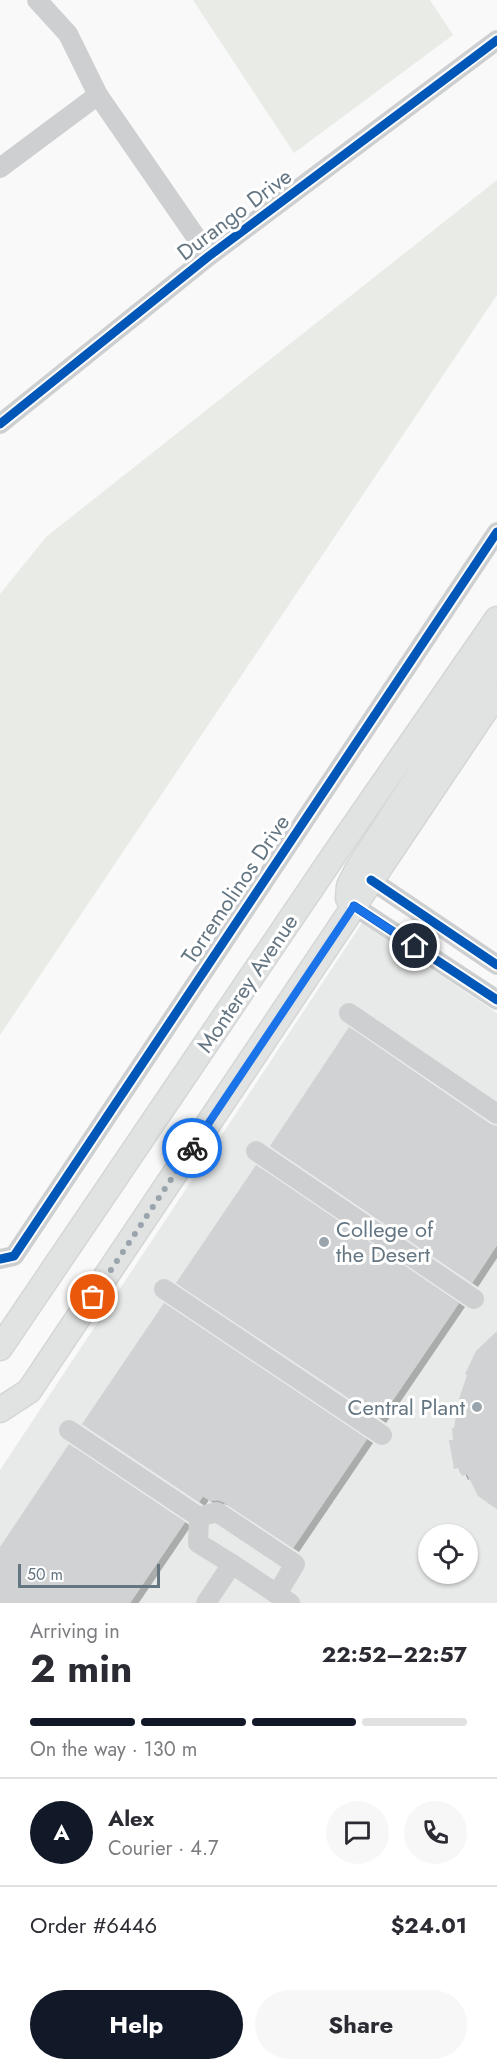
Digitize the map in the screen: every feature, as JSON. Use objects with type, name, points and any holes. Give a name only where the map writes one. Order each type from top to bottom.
[{"type":"main road","name":"Monterey Avenue","points":[[0,1348],[340,846],[497,619]]},
{"type":"main road","points":[[354,906],[348,898],[349,886],[357,870],[436,748],[479,687],[497,653]]},
{"type":"main road","name":"Monterey Avenue","points":[[0,1410],[29,1391],[497,693]]},
{"type":"street","points":[[37,0],[68,34],[98,95],[209,256]]},
{"type":"street","name":"Durango Drive","points":[[0,424],[209,256],[497,40]]},
{"type":"street","points":[[0,168],[98,95]]},
{"type":"street","name":"Torremolinos Drive","points":[[0,1259],[14,1256],[497,532]]},
{"type":"street","points":[[371,880],[497,965]]},
{"type":"street","points":[[354,906],[497,1000]]},
{"type":"street","points":[[349,1013],[497,1114]]},
{"type":"street","points":[[256,1151],[474,1299]]},
{"type":"street","points":[[164,1289],[382,1435]]},
{"type":"street","points":[[69,1430],[199,1517],[217,1512],[295,1564],[283,1598],[198,1543],[199,1517]]},
{"type":"street","points":[[206,1603],[232,1564]]},
{"type":"shaded area","points":[[193,0],[430,0],[453,35],[294,153]]},
{"type":"shaded area","points":[[497,180],[497,295],[0,1035],[0,594],[46,537]]},
{"type":"shaded area","name":"College of the Desert","points":[[362,923],[497,1013],[497,1603],[0,1603],[0,1470]]},
{"type":"building","points":[[349,1027],[490,1124],[497,1126],[497,1245],[472,1283],[270,1146]]},
{"type":"building","points":[[256,1165],[459,1303],[380,1419],[176,1283]]},
{"type":"building","points":[[164,1303],[367,1439],[293,1548],[223,1502],[210,1501],[203,1496],[199,1502],[82,1424]]},
{"type":"building","name":"Central Plant","points":[[497,1331],[497,1509],[478,1496],[467,1474],[462,1476],[458,1468],[454,1469],[449,1440],[453,1440],[452,1428],[454,1428],[459,1399],[467,1375],[465,1374],[476,1351]]},
{"type":"building","points":[[69,1444],[185,1522],[130,1603],[0,1603],[0,1547]]},
{"type":"cycle path","points":[[0,424],[209,256],[497,40]]},
{"type":"cycle path","points":[[0,1259],[14,1256],[497,532]]},
{"type":"cycle path","points":[[371,880],[497,965]]},
{"type":"cycle path","points":[[354,906],[497,1000]]},
{"type":"way so far","points":[[93,1297],[192,1148]]},
{"type":"place","name":"College of the Desert","points":[[324,1242]]},
{"type":"place","name":"Central Plant","points":[[477,1407]]},
{"type":"route","points":[[192,1148],[354,906],[415,946]]}]
